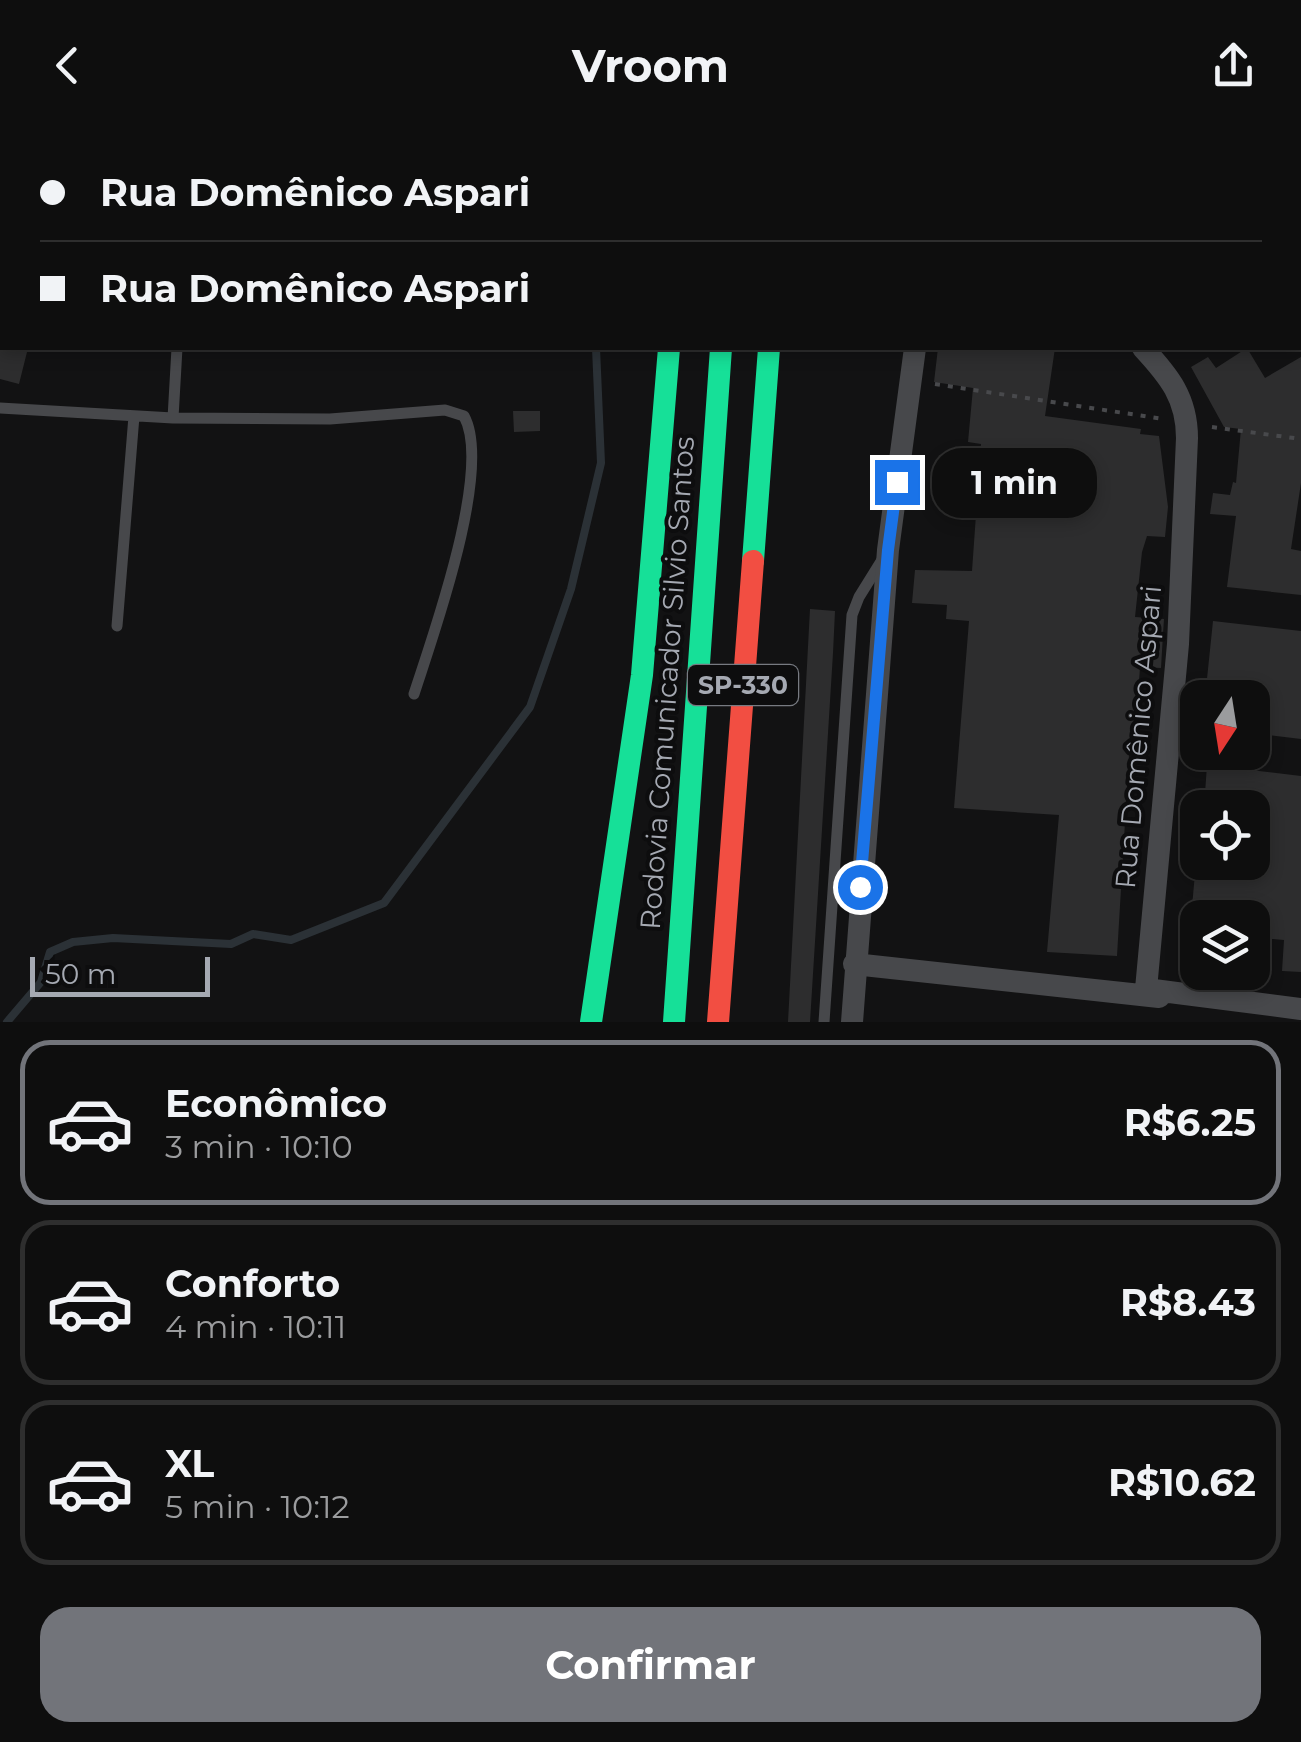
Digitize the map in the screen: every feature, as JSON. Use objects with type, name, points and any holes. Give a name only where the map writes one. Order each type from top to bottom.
[{"type":"main road","points":[[591,1022],[642,676],[669,350]]},
{"type":"main road","name":"Rodovia Comunicador Silvio Santos","points":[[674,1022],[721,350]]},
{"type":"main road","name":"SP-330","points":[[718,1022],[769,350]]},
{"type":"street","points":[[852,1022],[888,550],[915,350]]},
{"type":"street","name":"Rua Domênico Aspari","points":[[1146,350],[1177,389],[1187,423],[1178,644],[1146,989],[1301,1009]]},
{"type":"street","points":[[854,964],[1301,1009]]},
{"type":"lane","points":[[173,418],[176,350]]},
{"type":"lane","points":[[0,408],[173,418],[330,419],[445,410],[464,416],[472,430],[468,508],[414,694]]},
{"type":"lane","points":[[118,626],[134,416]]},
{"type":"lane","points":[[824,1022],[852,616],[888,550]]},
{"type":"path","points":[[910,381],[1301,438]]},
{"type":"building","points":[[0,350],[28,350],[19,384],[0,379]]},
{"type":"building","points":[[938,350],[1055,350],[1045,416],[1141,429],[1140,434],[1159,436],[1168,507],[1165,537],[1147,536],[1135,617],[1164,619],[1161,668],[1140,667],[1134,755],[1129,755],[1117,956],[1047,952],[1059,815],[954,808],[969,621],[946,619],[947,605],[912,603],[915,570],[972,571],[981,444],[968,442],[973,388],[934,382]]},
{"type":"building","points":[[1248,350],[1265,378],[1301,357],[1301,483],[1291,549],[1301,551],[1301,595],[1227,587],[1236,516],[1210,514],[1213,493],[1230,495],[1233,482],[1236,483],[1241,429],[1224,427],[1191,367],[1208,357],[1216,368]]},
{"type":"building","points":[[513,411],[540,411],[540,431],[514,432]]},
{"type":"building","points":[[810,609],[835,611],[833,653],[810,1022],[788,1022]]},
{"type":"building","points":[[1213,621],[1301,631],[1301,739],[1270,735],[1270,680],[1207,680]]},
{"type":"building","points":[[1207,770],[1301,776],[1301,972],[1282,971],[1284,940],[1270,939],[1270,900],[1193,900],[1194,880],[1270,880],[1270,790],[1205,790]]},
{"type":"waterway","points":[[7,1022],[41,982],[50,952],[73,942],[113,938],[231,944],[253,934],[291,940],[384,903],[530,707],[571,589],[601,463],[596,350]]},
{"type":"traffic: fast","points":[[591,1022],[642,675],[669,350]]},
{"type":"traffic: fast","points":[[674,1022],[721,350]]},
{"type":"traffic: fast","points":[[753,561],[769,350]]},
{"type":"traffic: jam","points":[[718,1022],[753,561]]},
{"type":"route","points":[[860,887],[897,482]]}]
